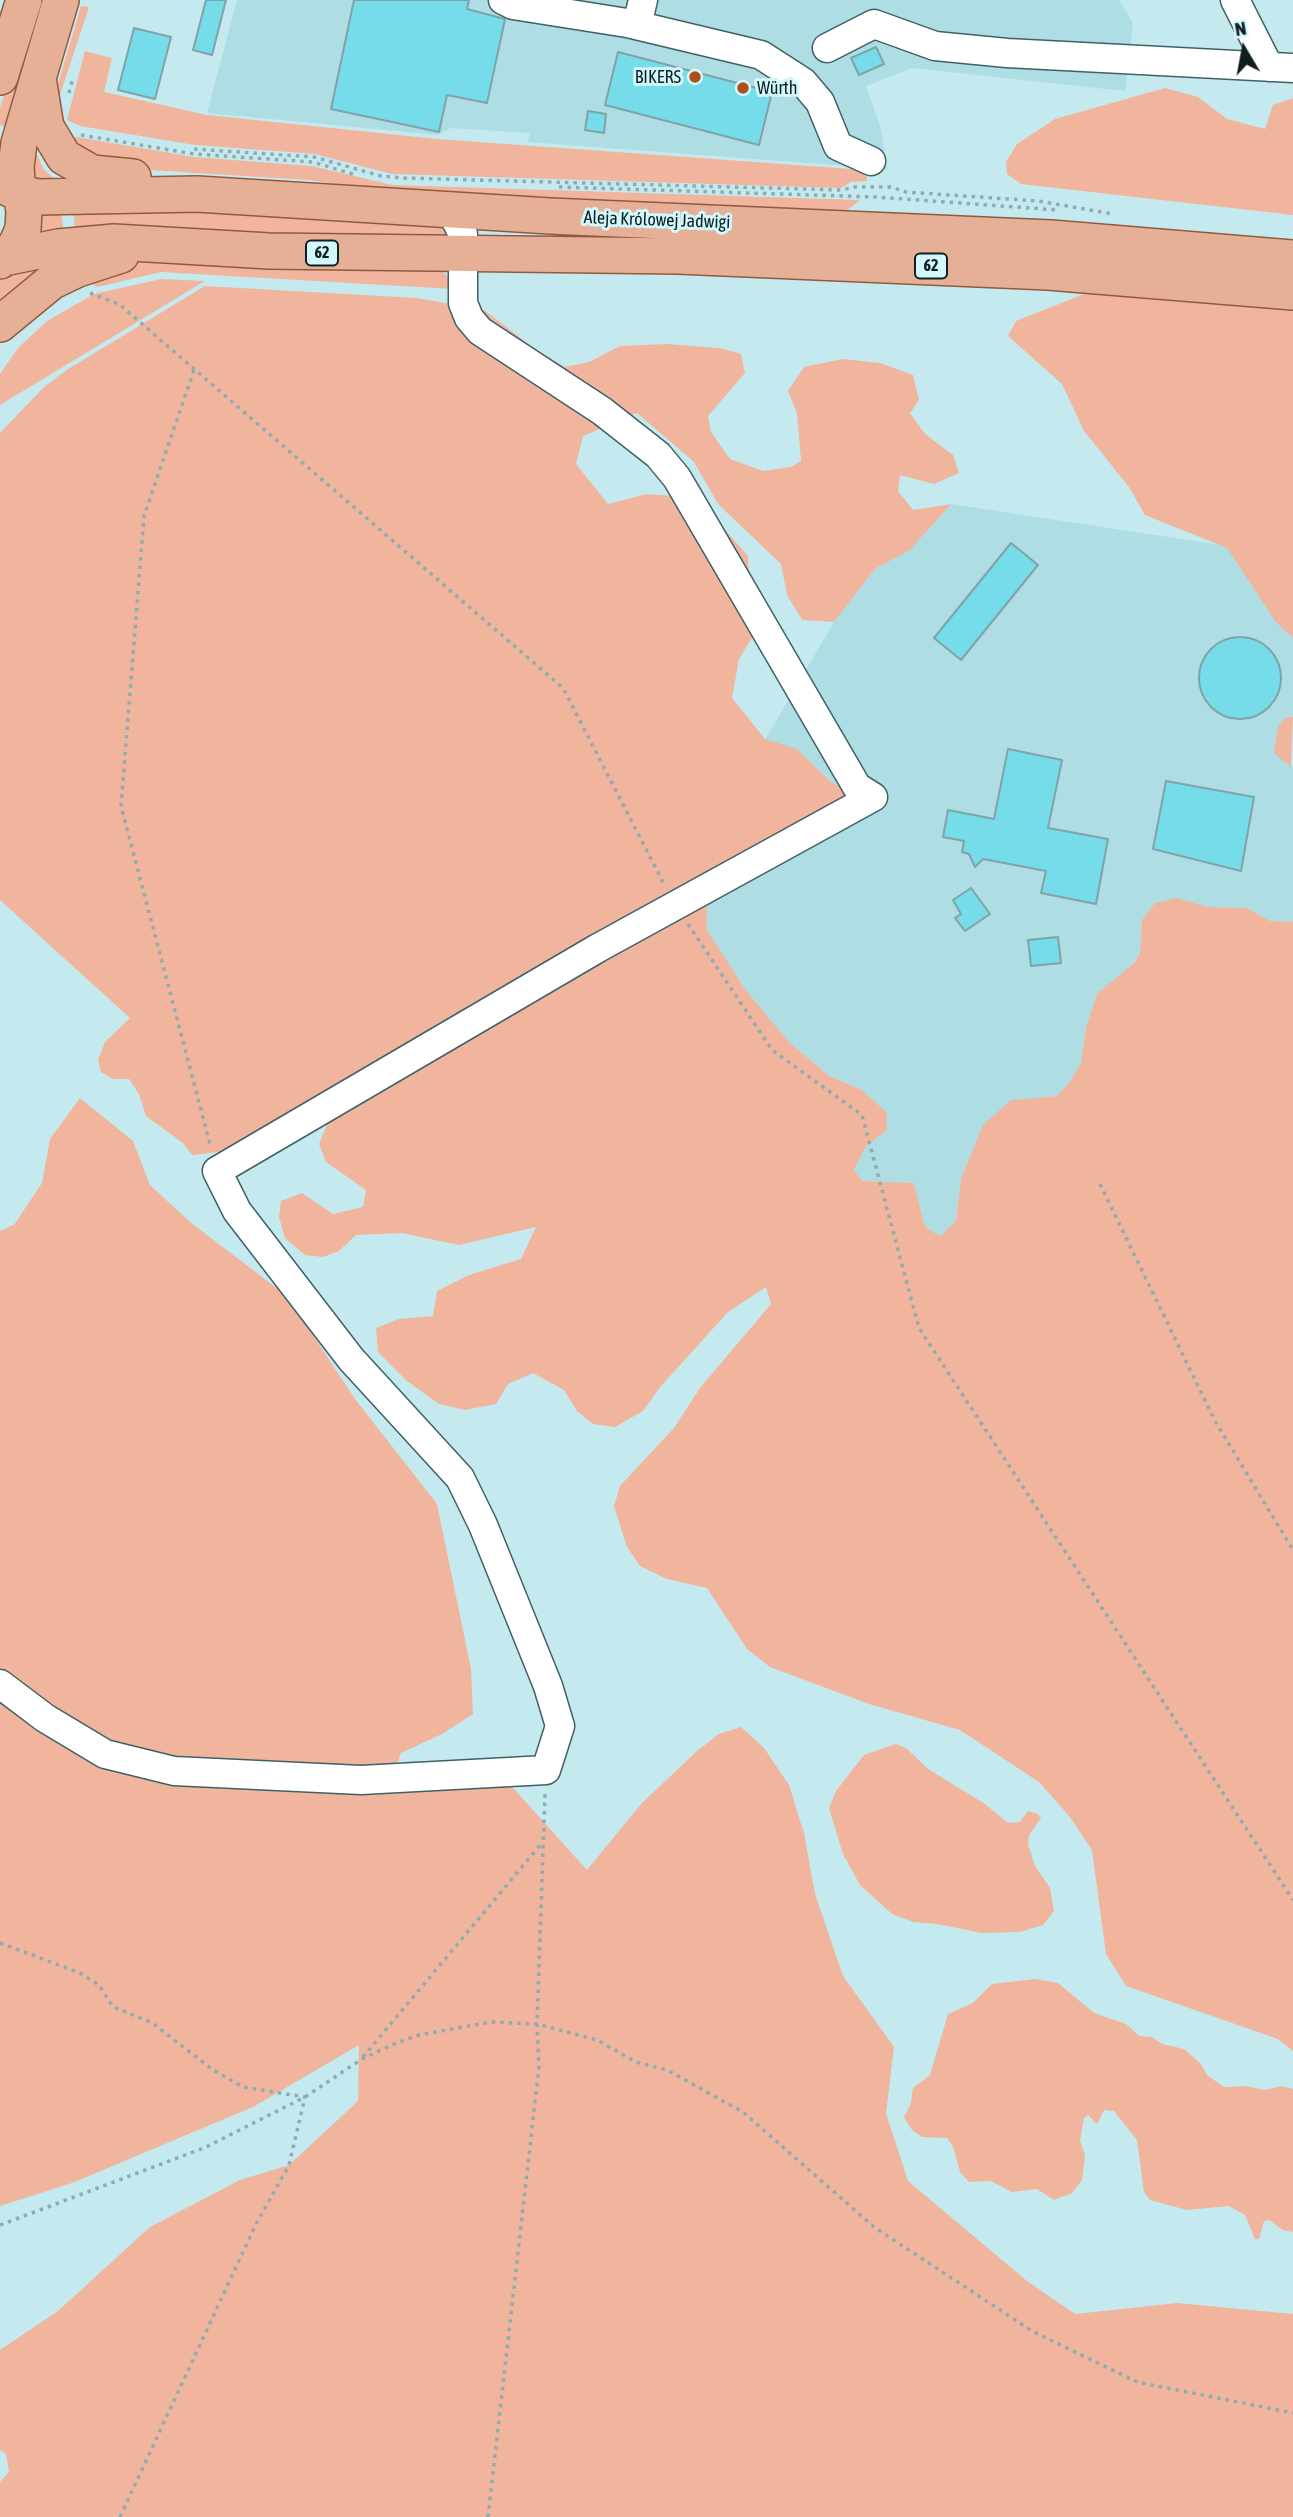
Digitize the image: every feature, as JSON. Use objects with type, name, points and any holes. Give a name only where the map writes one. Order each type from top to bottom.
[{"type":"main road","points":[[2,259],[16,244],[23,229],[24,211],[13,190],[17,153],[61,0]]},
{"type":"main road","points":[[0,77],[15,17]]},
{"type":"main road","points":[[38,79],[49,135],[71,162],[92,173],[138,177],[197,194]]},
{"type":"main road","name":"Aleja Królowej Jadwigi","points":[[13,190],[38,197],[197,194],[451,211],[898,229],[1293,258]]},
{"type":"main road","points":[[2,259],[34,250],[100,242],[180,248]]},
{"type":"main road","name":"Aleja Królowej Jadwigi","points":[[180,248],[678,256],[888,264],[1048,272],[1293,292]]},
{"type":"main road","name":"62","points":[[0,324],[38,291],[78,268],[123,254],[180,248]]},
{"type":"lane","points":[[503,0],[513,5],[640,12],[761,55],[803,82],[820,102],[838,146],[871,161]]},
{"type":"lane","points":[[1234,0],[1281,68]]},
{"type":"lane","points":[[827,48],[874,24],[935,46],[1007,53],[1281,68]]},
{"type":"lane","points":[[0,1684],[45,1718],[105,1754],[174,1771],[361,1780],[546,1770],[560,1726],[548,1686],[483,1525],[460,1478],[351,1359],[237,1211],[217,1171],[676,906],[873,797],[857,787],[677,478],[658,455],[633,433],[480,331],[469,318],[463,303],[463,234],[451,211]]},
{"type":"path","points":[[68,132],[194,154],[313,162],[362,177],[401,183],[876,197],[1037,206],[1117,221]]},
{"type":"path","points":[[194,149],[314,157],[372,174],[402,178],[841,190],[855,187],[891,187],[906,192],[1038,201],[1119,215]]},
{"type":"path","points":[[87,292],[119,304],[563,688],[676,906],[772,1050],[862,1115],[919,1328],[1293,1900]]},
{"type":"path","points":[[194,370],[144,516],[121,806],[217,1171]]},
{"type":"path","points":[[1100,1185],[1215,1421],[1293,1550]]},
{"type":"path","points":[[488,2517],[539,2067],[537,2024],[546,1770]]},
{"type":"path","points":[[362,2059],[544,1842]]},
{"type":"path","points":[[0,1943],[80,1973],[99,1985],[113,2007],[151,2022],[212,2070],[243,2087],[305,2097]]},
{"type":"path","points":[[0,2225],[204,2148],[305,2097],[362,2059],[419,2035],[491,2022],[537,2024],[597,2040],[636,2062],[667,2070],[743,2112],[874,2227],[1032,2331],[1137,2382],[1293,2413]]},
{"type":"path","points":[[120,2517],[256,2224],[289,2165],[305,2097]]},
{"type":"shaded area","points":[[36,0],[49,0],[10,128],[0,125],[0,107]]},
{"type":"shaded area","points":[[237,0],[1119,0],[1133,23],[1125,91],[912,68],[866,86],[881,129],[887,169],[528,142],[530,133],[451,128],[438,135],[207,113]]},
{"type":"shaded area","points":[[81,6],[89,7],[56,107],[54,98]]},
{"type":"shaded area","points":[[85,51],[112,58],[104,92],[207,115],[437,139],[866,170],[867,181],[851,182],[841,188],[392,174],[315,154],[195,145],[80,126],[67,120]]},
{"type":"shaded area","points":[[1165,88],[1198,97],[1227,119],[1265,129],[1273,105],[1293,98],[1293,215],[1021,184],[1007,174],[1006,162],[1017,144],[1055,119]]},
{"type":"shaded area","points":[[76,137],[194,157],[312,166],[392,185],[860,200],[845,212],[833,214],[374,190],[309,180],[117,168],[66,140]]},
{"type":"shaded area","points":[[28,154],[37,155],[44,170],[61,184],[36,185]]},
{"type":"shaded area","points":[[185,206],[446,224],[457,236],[76,237],[73,207]]},
{"type":"shaded area","points":[[61,207],[64,238],[38,242],[42,208]]},
{"type":"shaded area","points":[[67,254],[0,312],[0,281],[14,273]]},
{"type":"shaded area","points":[[138,260],[439,268],[449,278],[453,289],[161,272],[97,287],[90,283]]},
{"type":"shaded area","points":[[161,279],[205,281],[0,405],[0,374],[18,348],[47,321],[94,294]]},
{"type":"shaded area","points":[[205,286],[417,298],[484,310],[535,349],[565,367],[589,362],[620,346],[667,344],[719,348],[741,354],[745,373],[708,416],[711,432],[730,459],[763,471],[791,467],[801,461],[797,413],[788,391],[804,367],[843,359],[880,363],[913,375],[919,400],[910,413],[925,434],[953,455],[959,473],[934,484],[900,475],[898,491],[913,510],[951,504],[910,550],[875,569],[834,622],[802,620],[787,595],[781,564],[718,504],[694,462],[637,413],[583,436],[576,464],[608,504],[647,494],[697,498],[748,556],[752,638],[739,659],[732,698],[765,739],[797,749],[832,783],[849,791],[852,807],[706,894],[707,930],[745,989],[789,1042],[829,1076],[862,1090],[887,1113],[886,1131],[866,1146],[854,1170],[862,1181],[914,1183],[925,1227],[940,1236],[956,1221],[961,1179],[983,1125],[1011,1100],[1057,1096],[1071,1080],[1081,1063],[1086,1028],[1097,994],[1134,963],[1140,953],[1142,920],[1155,903],[1177,898],[1208,907],[1247,908],[1270,921],[1293,922],[1293,2051],[1278,2039],[1126,1986],[1106,1954],[1092,1850],[1070,1817],[1039,1782],[960,1730],[869,1704],[770,1667],[747,1649],[707,1588],[667,1579],[640,1566],[627,1547],[614,1506],[620,1486],[674,1428],[700,1388],[771,1304],[766,1287],[728,1312],[661,1386],[643,1411],[615,1427],[593,1424],[577,1411],[564,1390],[533,1373],[508,1384],[496,1404],[465,1410],[439,1404],[407,1381],[378,1352],[376,1328],[399,1319],[433,1316],[437,1291],[469,1275],[521,1259],[536,1227],[459,1245],[402,1233],[356,1235],[339,1251],[323,1257],[305,1255],[285,1238],[279,1217],[281,1201],[302,1193],[333,1214],[363,1207],[366,1190],[326,1162],[319,1144],[337,1101],[236,1150],[192,1155],[183,1143],[146,1116],[139,1094],[129,1079],[113,1079],[101,1072],[98,1060],[105,1042],[130,1018],[0,900],[0,433],[44,387],[68,369]]},
{"type":"shaded area","points":[[1092,291],[1293,309],[1293,638],[1276,622],[1227,548],[1145,515],[1129,487],[1084,431],[1062,384],[1008,336],[1016,321]]},
{"type":"shaded area","points":[[951,504],[1221,545],[1270,573],[1293,599],[1293,717],[1286,718],[1293,766],[1293,922],[1270,921],[1247,908],[1208,907],[1177,898],[1142,920],[1140,953],[1086,1028],[1081,1063],[1071,1080],[1057,1096],[1011,1100],[961,1179],[956,1221],[940,1236],[925,1227],[914,1183],[862,1181],[854,1170],[866,1146],[885,1131],[862,1090],[829,1076],[789,1042],[745,989],[706,930],[706,894],[849,791],[832,783],[797,750],[765,740],[834,622],[875,569],[910,550]]},
{"type":"shaded area","points":[[1286,717],[1293,717],[1291,767],[1274,753],[1278,727]]},
{"type":"shaded area","points":[[80,1098],[133,1141],[150,1185],[190,1222],[287,1296],[355,1399],[437,1504],[471,1669],[473,1714],[442,1734],[401,1753],[392,1779],[485,1771],[514,1789],[587,1870],[642,1803],[697,1751],[719,1734],[741,1727],[764,1748],[789,1785],[804,1833],[815,1894],[843,1976],[894,2047],[886,2113],[908,2181],[1027,2281],[1075,2314],[1177,2303],[1293,2314],[1293,2517],[0,2517],[0,2482],[9,2472],[6,2454],[0,2450],[0,2350],[58,2311],[150,2227],[240,2180],[289,2165],[358,2101],[359,2045],[253,2107],[72,2183],[0,2206],[0,1231],[14,1225],[42,1183],[50,1139]]},
{"type":"shaded area","points":[[896,1744],[906,1748],[928,1769],[985,1804],[1008,1823],[1020,1822],[1028,1811],[1038,1814],[1041,1818],[1029,1835],[1028,1844],[1035,1866],[1050,1888],[1054,1911],[1043,1925],[1020,1932],[982,1933],[913,1922],[892,1914],[860,1885],[843,1854],[829,1808],[836,1791],[864,1755]]},
{"type":"shaded area","points":[[1035,1979],[1058,1983],[1094,2013],[1126,2024],[1139,2036],[1152,2037],[1162,2044],[1184,2049],[1201,2064],[1207,2075],[1224,2087],[1244,2086],[1266,2090],[1281,2086],[1293,2089],[1293,2232],[1283,2230],[1269,2220],[1264,2221],[1259,2239],[1255,2239],[1245,2215],[1229,2206],[1187,2210],[1150,2200],[1144,2192],[1137,2140],[1114,2111],[1104,2110],[1097,2124],[1088,2115],[1084,2118],[1080,2140],[1085,2156],[1082,2180],[1072,2193],[1054,2200],[1037,2189],[1012,2192],[991,2181],[969,2182],[960,2172],[953,2146],[947,2138],[922,2137],[912,2130],[904,2117],[911,2103],[913,2088],[930,2075],[948,2014],[973,2003],[992,1984]]},
{"type":"building","points":[[206,0],[226,0],[212,55],[193,50]]},
{"type":"building","points":[[354,0],[469,0],[467,9],[505,19],[487,103],[447,95],[439,132],[331,109]]},
{"type":"building","points":[[134,28],[171,37],[155,99],[118,90]]},
{"type":"building","points":[[876,47],[884,64],[859,75],[851,58]]},
{"type":"building","points":[[618,52],[772,92],[759,145],[605,105]]},
{"type":"building","points":[[588,111],[606,114],[604,133],[585,130]]},
{"type":"building","points":[[1011,543],[1038,565],[961,660],[934,638]]},
{"type":"building","points":[[1232,637],[1248,637],[1263,644],[1274,655],[1281,670],[1278,694],[1269,707],[1248,719],[1232,719],[1217,712],[1206,701],[1199,686],[1199,670],[1206,655],[1217,644]]},
{"type":"building","points":[[1008,749],[1062,760],[1048,828],[1108,839],[1096,904],[1041,893],[1046,871],[983,859],[975,867],[969,854],[962,852],[964,841],[943,837],[948,810],[994,819]]},
{"type":"building","points":[[1166,781],[1254,797],[1241,871],[1153,849]]},
{"type":"building","points":[[971,888],[990,914],[965,931],[955,918],[961,914],[953,900]]},
{"type":"building","points":[[1058,937],[1061,963],[1031,966],[1028,940]]},
{"type":"place","name":"BIKERS","points":[[695,77]]},
{"type":"place","name":"Würth","points":[[743,88]]}]
